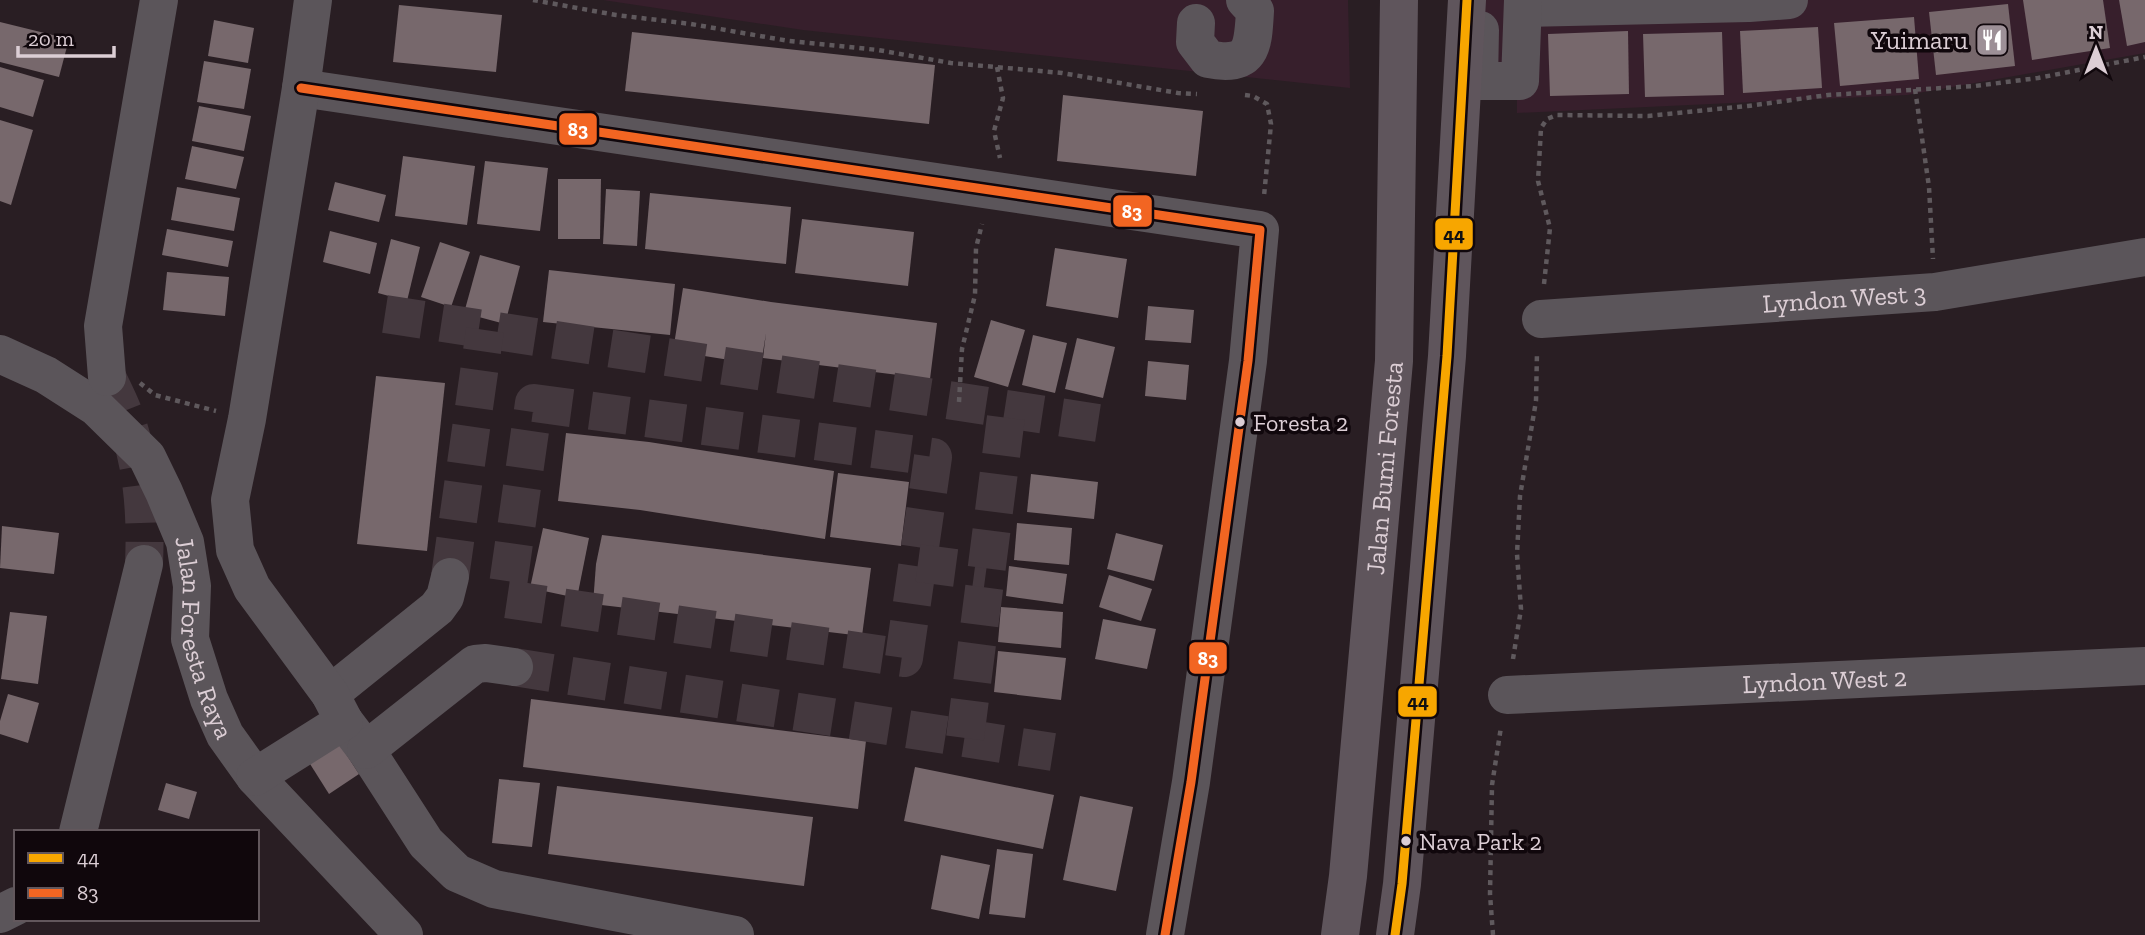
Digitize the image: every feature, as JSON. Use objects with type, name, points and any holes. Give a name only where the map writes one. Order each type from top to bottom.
[{"type":"main road","name":"Jalan Bumi Foresta","points":[[1340,935],[1348,876],[1394,361],[1399,0]]},
{"type":"main road","name":"Jalan Bumi Foresta","points":[[1395,935],[1402,884],[1447,356],[1467,0]]},
{"type":"street","points":[[122,378],[103,327],[159,0]]},
{"type":"street","points":[[313,0],[247,419],[230,500],[235,550],[252,588],[347,722],[426,843],[457,873],[494,889],[735,935]]},
{"type":"street","points":[[1196,23],[1195,42],[1208,59],[1223,62],[1240,59],[1254,43],[1255,11],[1245,0]]},
{"type":"street","points":[[1486,0],[1480,16],[1479,81],[1520,81],[1523,4],[1749,3],[1788,0]]},
{"type":"street","points":[[301,88],[1261,230],[1248,361],[1191,782],[1165,935]]},
{"type":"street","name":"Lyndon West 3","points":[[1541,319],[1935,292],[2145,257]]},
{"type":"street","name":"Jalan Foresta Raya","points":[[0,355],[46,374],[96,407],[147,457],[185,542],[192,586],[190,639],[209,699],[225,735],[256,778],[404,935]]},
{"type":"street","points":[[78,830],[144,564]]},
{"type":"street","points":[[347,722],[445,597],[450,577]]},
{"type":"street","points":[[256,778],[347,722],[475,664],[514,667]]},
{"type":"street","name":"Lyndon West 2","points":[[1507,695],[2145,666]]},
{"type":"path","points":[[533,0],[789,41],[878,50],[951,63],[1062,73],[1178,93],[1203,94]]},
{"type":"path","points":[[959,402],[962,349],[975,295],[976,248],[1000,158],[994,131],[1003,98],[997,67]]},
{"type":"path","points":[[1915,89],[1929,187],[1935,292]]},
{"type":"path","points":[[1240,95],[1253,96],[1267,104],[1270,124],[1261,230]]},
{"type":"path","points":[[122,378],[155,395],[247,419]]},
{"type":"shaded area","points":[[603,0],[1348,0],[1350,88],[803,30]]},
{"type":"shaded area","points":[[1480,0],[2145,0],[2145,53],[1907,95],[1517,113],[1517,94],[1474,93]]},
{"type":"building","points":[[2023,0],[2103,0],[2110,48],[2032,60]]},
{"type":"building","points":[[2119,0],[2145,0],[2145,42],[2127,46]]},
{"type":"building","points":[[2008,4],[2015,66],[1936,75],[1929,12]]},
{"type":"building","points":[[399,5],[502,15],[496,72],[393,62]]},
{"type":"building","points":[[1914,17],[1919,79],[1840,86],[1834,23]]},
{"type":"building","points":[[214,20],[254,28],[248,63],[208,56]]},
{"type":"building","points":[[0,22],[69,39],[59,77],[0,62]]},
{"type":"building","points":[[1818,27],[1822,88],[1743,93],[1740,31]]},
{"type":"building","points":[[1628,31],[1629,94],[1550,96],[1548,34]]},
{"type":"building","points":[[632,32],[935,65],[929,124],[625,91]]},
{"type":"building","points":[[1722,32],[1724,95],[1645,97],[1643,34]]},
{"type":"building","points":[[204,61],[251,69],[244,109],[197,102]]},
{"type":"building","points":[[0,67],[44,80],[33,117],[0,107]]},
{"type":"building","points":[[1063,95],[1203,111],[1196,176],[1057,161]]},
{"type":"building","points":[[199,106],[251,116],[244,151],[192,141]]},
{"type":"building","points":[[0,120],[33,130],[11,205],[0,201]]},
{"type":"building","points":[[192,146],[244,157],[236,189],[185,179]]},
{"type":"building","points":[[403,156],[475,166],[467,225],[395,216]]},
{"type":"building","points":[[485,161],[548,168],[540,231],[477,224]]},
{"type":"building","points":[[558,179],[601,179],[600,239],[558,239]]},
{"type":"building","points":[[335,182],[386,195],[379,222],[328,210]]},
{"type":"building","points":[[177,187],[240,198],[234,231],[171,220]]},
{"type":"building","points":[[606,189],[640,191],[637,246],[603,244]]},
{"type":"building","points":[[650,193],[791,207],[786,264],[645,249]]},
{"type":"building","points":[[802,219],[914,232],[908,286],[795,273]]},
{"type":"building","points":[[167,229],[233,241],[228,267],[162,255]]},
{"type":"building","points":[[330,231],[377,243],[370,274],[323,262]]},
{"type":"building","points":[[391,239],[420,247],[407,301],[378,293]]},
{"type":"building","points":[[440,242],[470,252],[451,307],[421,297]]},
{"type":"building","points":[[1055,248],[1127,259],[1118,318],[1046,306]]},
{"type":"building","points":[[480,255],[520,266],[505,324],[464,313]]},
{"type":"building","points":[[549,270],[675,284],[670,335],[543,322]]},
{"type":"building","points":[[167,272],[229,277],[225,316],[163,310]]},
{"type":"building","points":[[683,288],[937,323],[930,379],[763,358],[766,333],[761,365],[673,351]]},
{"type":"building","points":[[1148,306],[1194,310],[1191,343],[1145,340]]},
{"type":"building","points":[[991,320],[1025,330],[1008,387],[974,377]]},
{"type":"building","points":[[1033,335],[1067,343],[1055,393],[1022,385]]},
{"type":"building","points":[[1077,338],[1115,347],[1103,398],[1065,389]]},
{"type":"building","points":[[1148,361],[1189,365],[1186,400],[1145,396]]},
{"type":"building","points":[[376,376],[445,383],[427,551],[357,544]]},
{"type":"building","points":[[566,433],[649,442],[834,471],[825,539],[640,510],[558,501]]},
{"type":"building","points":[[838,473],[909,482],[901,546],[830,537]]},
{"type":"building","points":[[1031,474],[1098,482],[1094,519],[1027,512]]},
{"type":"building","points":[[1017,523],[1072,528],[1069,565],[1014,560]]},
{"type":"building","points":[[2,526],[59,533],[54,574],[0,568]]},
{"type":"building","points":[[543,528],[589,538],[577,598],[530,588]]},
{"type":"building","points":[[1116,533],[1163,545],[1154,581],[1107,569]]},
{"type":"building","points":[[602,535],[871,568],[862,636],[593,604],[596,564]]},
{"type":"building","points":[[1009,566],[1067,574],[1063,604],[1006,596]]},
{"type":"building","points":[[1109,575],[1152,589],[1141,621],[1099,607]]},
{"type":"building","points":[[1001,607],[1063,612],[1061,648],[998,642]]},
{"type":"building","points":[[10,612],[47,616],[38,684],[1,679]]},
{"type":"building","points":[[1103,619],[1156,629],[1147,669],[1095,659]]},
{"type":"building","points":[[998,651],[1066,658],[1061,700],[994,692]]},
{"type":"building","points":[[8,694],[39,703],[28,743],[0,734],[0,721]]},
{"type":"building","points":[[531,699],[866,741],[858,809],[523,767]]},
{"type":"building","points":[[335,737],[359,774],[329,794],[305,756]]},
{"type":"building","points":[[915,767],[1054,795],[1043,849],[904,821]]},
{"type":"building","points":[[499,779],[540,783],[532,847],[492,843]]},
{"type":"building","points":[[166,783],[197,792],[189,819],[158,810]]},
{"type":"building","points":[[557,786],[813,817],[804,886],[548,854]]},
{"type":"building","points":[[1080,796],[1133,807],[1116,891],[1063,880]]},
{"type":"building","points":[[997,849],[1033,854],[1025,918],[989,914]]},
{"type":"building","points":[[941,855],[990,865],[979,919],[931,909]]},
{"type":"tunnel","points":[[385,314],[1098,423]]},
{"type":"tunnel","points":[[450,577],[485,330]]},
{"type":"tunnel","points":[[107,377],[125,417],[137,457],[144,510],[144,564]]},
{"type":"tunnel","points":[[534,403],[933,457],[904,658],[506,599],[534,403]]},
{"type":"tunnel","points":[[965,738],[1007,409]]},
{"type":"tunnel","points":[[918,563],[986,572]]},
{"type":"tunnel","points":[[514,667],[1053,752]]},
{"type":"transit line","name":"44","points":[[1395,935],[1402,884],[1447,356],[1467,0]]},
{"type":"transit line","name":"83","points":[[301,88],[1260,230],[1248,361],[1191,782],[1165,935]]},
{"type":"place","name":"Yuimaru","points":[[1992,40]]},
{"type":"place","name":"Foresta 2","points":[[1240,422]]},
{"type":"place","name":"Nava Park 2","points":[[1406,841]]}]
